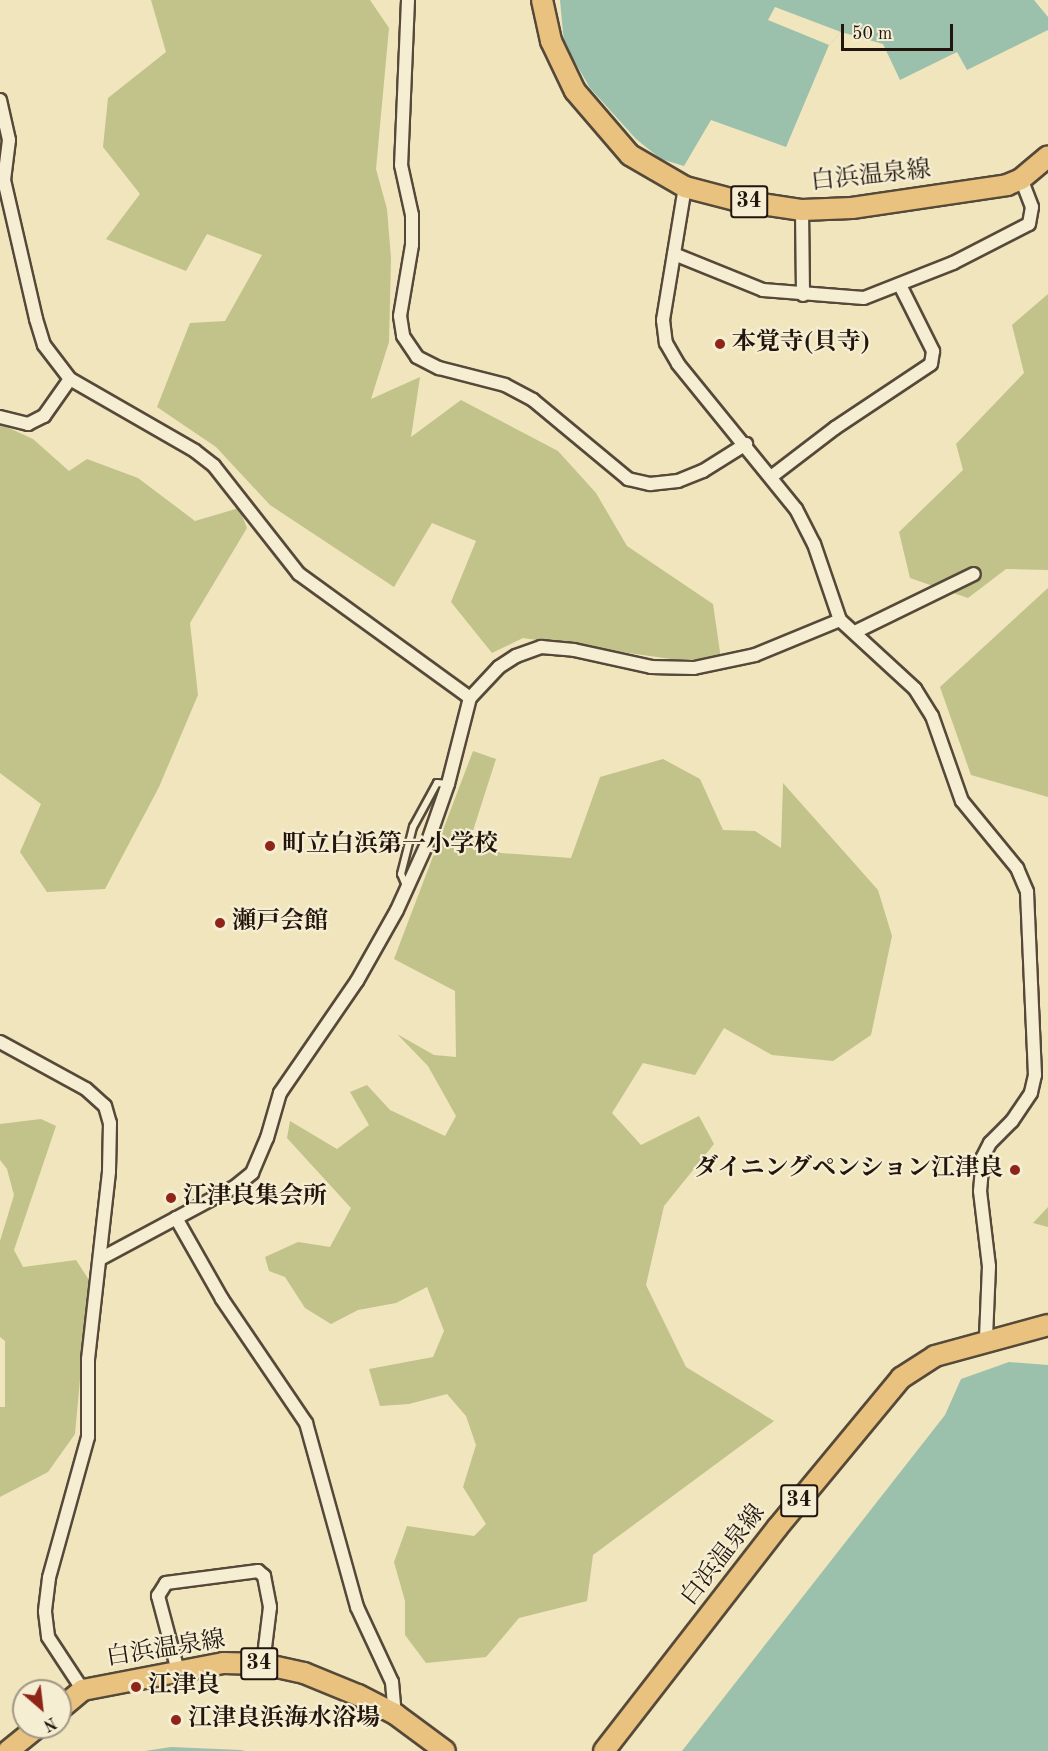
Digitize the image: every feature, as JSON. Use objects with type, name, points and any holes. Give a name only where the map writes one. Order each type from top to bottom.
[{"type":"main road","name":"白浜温泉線","points":[[542,0],[551,40],[575,91],[630,155],[685,187],[735,200],[802,210],[852,208],[1007,185],[1022,179],[1048,156]]},
{"type":"main road","name":"白浜温泉線","points":[[604,1751],[777,1528],[901,1378],[935,1356],[986,1339],[1048,1325]]},
{"type":"main road","name":"白浜温泉線","points":[[72,1699],[83,1690],[178,1671],[223,1663],[263,1664],[304,1673],[395,1714],[445,1751]]},
{"type":"main road","points":[[8,1751],[23,1739]]},
{"type":"street","points":[[408,0],[401,165],[412,215],[412,245],[400,316],[403,336],[417,357],[439,368],[505,385],[533,400],[627,479],[651,484],[678,481],[703,471],[746,444]]},
{"type":"street","points":[[0,100],[9,140],[4,180],[36,319],[44,345],[70,379],[195,451],[221,474],[268,540],[299,574],[470,698]]},
{"type":"street","points":[[674,254],[763,290],[803,295],[864,298],[997,243],[1029,224],[1032,207],[1022,179]]},
{"type":"street","points":[[685,187],[663,320],[666,343],[678,364],[746,444],[795,509],[814,544],[840,620],[915,689],[932,716],[962,801],[1017,868],[1027,892],[1035,1075],[1031,1094],[1012,1121],[990,1143],[983,1157],[980,1191],[989,1266],[986,1339]]},
{"type":"street","points":[[802,210],[803,295]]},
{"type":"street","points":[[771,477],[835,428],[931,364],[933,351],[900,285]]},
{"type":"street","points":[[0,417],[28,424],[44,416],[70,379]]},
{"type":"street","points":[[855,632],[974,574]]},
{"type":"street","points":[[100,1259],[236,1186],[252,1173],[267,1138],[280,1093],[357,981],[408,888],[448,784],[470,698],[499,667],[516,656],[541,647],[574,650],[651,667],[694,668],[755,655],[840,620]]},
{"type":"street","points":[[0,1042],[78,1084],[105,1106],[110,1123],[109,1173],[88,1359],[88,1437],[49,1578],[45,1612],[48,1636],[83,1690]]},
{"type":"street","points":[[176,1218],[222,1299],[306,1423],[357,1607],[392,1682],[395,1714]]},
{"type":"street","points":[[178,1671],[159,1596],[166,1583],[258,1571],[264,1576],[270,1607],[263,1664]]},
{"type":"lane","points":[[408,888],[401,874],[413,827],[437,783],[448,784]]},
{"type":"shaded area","points":[[151,0],[370,0],[389,28],[376,169],[387,209],[391,258],[389,342],[371,399],[420,377],[411,437],[461,400],[558,451],[596,493],[627,546],[713,604],[721,659],[671,659],[523,638],[492,653],[451,602],[476,541],[432,523],[394,587],[270,505],[216,447],[157,407],[190,323],[225,321],[262,255],[207,234],[186,271],[106,239],[140,194],[103,147],[108,98],[166,52]]},
{"type":"shaded area","points":[[560,0],[1034,0],[1048,17],[1048,30],[967,70],[957,52],[900,80],[883,44],[841,32],[829,45],[786,147],[711,120],[684,166],[661,159],[636,139],[590,88],[564,43]]},
{"type":"shaded area","points":[[1048,294],[1048,570],[1006,569],[968,598],[910,578],[899,532],[963,470],[956,444],[1024,373],[1012,325]]},
{"type":"shaded area","points":[[0,424],[33,439],[69,471],[87,459],[138,478],[195,521],[239,508],[247,528],[190,623],[198,695],[159,787],[105,889],[47,892],[20,852],[41,804],[0,773]]},
{"type":"shaded area","points":[[1048,588],[1048,797],[971,775],[940,687]]},
{"type":"shaded area","points":[[473,751],[496,759],[470,840],[501,853],[571,858],[600,777],[663,759],[700,779],[723,830],[755,831],[781,848],[783,783],[878,890],[892,936],[871,1035],[833,1061],[772,1055],[724,1028],[695,1075],[643,1063],[612,1113],[641,1145],[699,1116],[714,1144],[664,1206],[646,1285],[686,1367],[774,1421],[593,1555],[587,1601],[519,1618],[486,1657],[426,1663],[405,1635],[405,1601],[394,1562],[407,1526],[474,1536],[486,1524],[463,1487],[476,1445],[466,1416],[447,1394],[409,1404],[380,1406],[369,1369],[433,1357],[444,1331],[427,1287],[396,1303],[358,1310],[331,1324],[305,1308],[285,1277],[269,1271],[265,1257],[298,1242],[330,1247],[351,1208],[287,1138],[290,1121],[337,1149],[369,1125],[350,1092],[367,1085],[390,1110],[445,1136],[456,1116],[428,1066],[397,1034],[434,1055],[456,1057],[455,991],[394,959]]},
{"type":"shaded area","points":[[41,1119],[56,1126],[14,1250],[23,1267],[76,1260],[89,1280],[75,1434],[48,1472],[0,1497],[0,1407],[5,1407],[5,1341],[0,1337],[0,1241],[14,1195],[7,1169],[0,1160],[0,1124]]},
{"type":"shaded area","points":[[1048,1207],[1048,1227],[1033,1223]]},
{"type":"shaded area","points":[[1009,1362],[1048,1365],[1048,1751],[682,1751],[945,1415],[961,1379]]},
{"type":"shaded area","points":[[171,1747],[241,1750],[245,1751],[145,1751]]},
{"type":"pier","points":[[775,7],[841,32],[829,45],[768,20]]},
{"type":"place","name":"本覚寺(貝寺)","points":[[720,344]]},
{"type":"place","name":"町立白浜第一小学校","points":[[270,846]]},
{"type":"place","name":"瀬戸会館","points":[[220,923]]},
{"type":"place","name":"ダイニングペンション江津良","points":[[1015,1170]]},
{"type":"place","name":"江津良集会所","points":[[171,1198]]},
{"type":"place","name":"江津良","points":[[136,1687]]},
{"type":"place","name":"江津良浜海水浴場","points":[[176,1720]]}]
